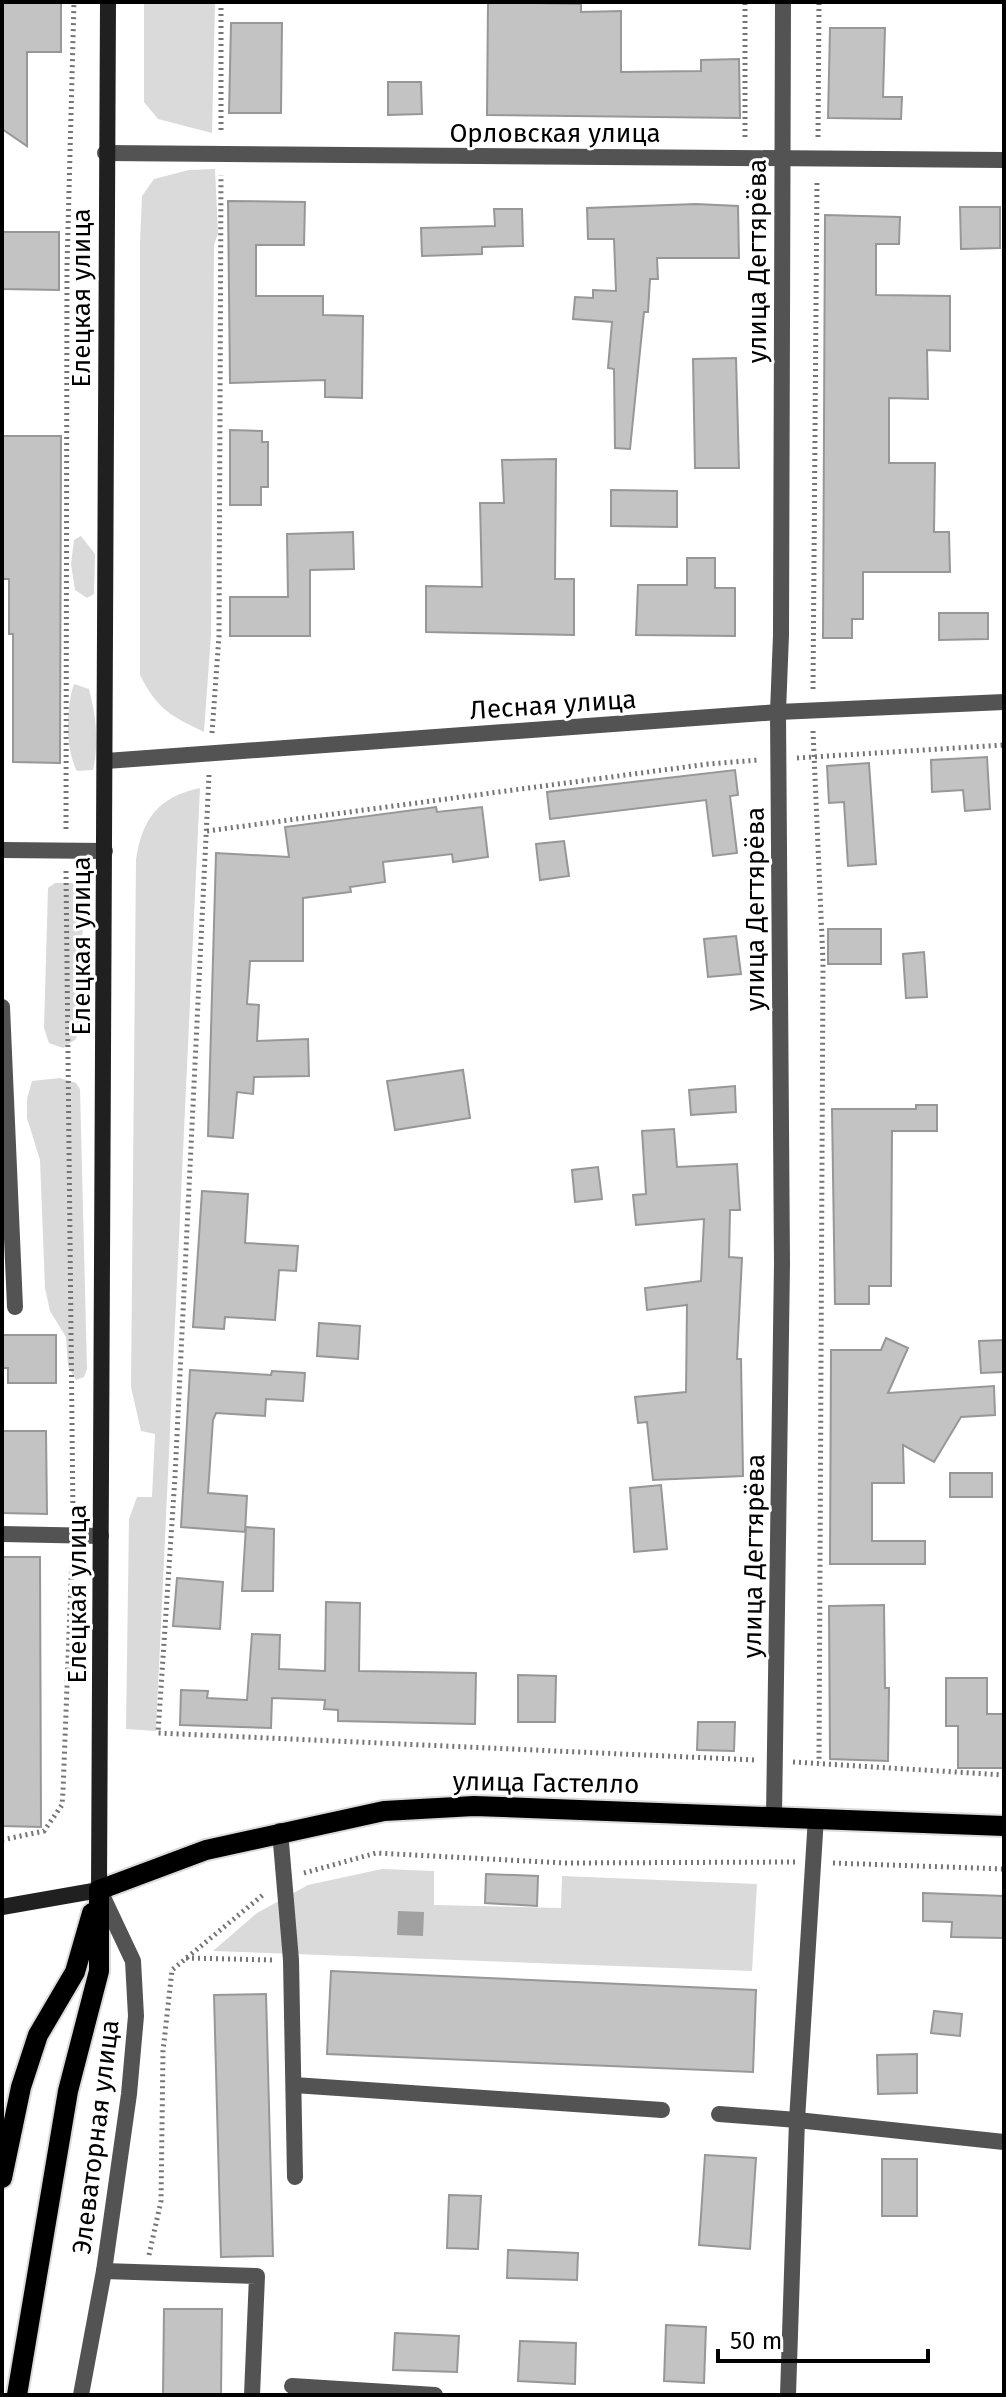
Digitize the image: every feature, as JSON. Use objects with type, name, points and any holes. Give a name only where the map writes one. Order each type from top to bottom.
[{"type":"main road","name":"Елецкая улица","points":[[99,1890],[108,2]]},
{"type":"main road","name":"улица Гастелло","points":[[99,1890],[206,1850],[280,1831],[384,1811],[474,1806],[1004,1826]]},
{"type":"main road","points":[[2,1907],[99,1890]]},
{"type":"main road","points":[[2,2178],[21,2087],[34,2048],[75,1972],[99,1890]]},
{"type":"main road","points":[[17,2395],[68,2091],[99,1971],[99,1890]]},
{"type":"street","name":"улица Дегтярёва","points":[[774,1816],[782,1263],[778,712],[781,635],[783,2]]},
{"type":"street","name":"Орловская улица","points":[[105,153],[1004,160]]},
{"type":"street","name":"Лесная улица","points":[[106,761],[778,712],[1004,702]]},
{"type":"street","points":[[2,850],[105,851]]},
{"type":"street","points":[[2,1007],[15,1307]]},
{"type":"street","points":[[2,1534],[101,1536]]},
{"type":"street","points":[[788,2395],[797,2120],[816,1817]]},
{"type":"street","points":[[280,1831],[291,1960],[295,2177]]},
{"type":"street","name":"Элеваторная улица","points":[[81,2395],[104,2271],[129,2094],[136,1990],[133,1961],[99,1890]]},
{"type":"street","points":[[294,2085],[662,2110]]},
{"type":"street","points":[[719,2114],[1004,2142]]},
{"type":"street","points":[[104,2271],[257,2276],[252,2395]]},
{"type":"street","points":[[292,2386],[435,2395]]},
{"type":"path","points":[[2,1840],[44,1831],[62,1805],[67,1740],[73,1535],[66,851],[67,267],[74,2]]},
{"type":"path","points":[[221,2],[219,636],[210,754],[175,1477],[158,1733],[819,1763],[1004,1775]]},
{"type":"path","points":[[745,2],[745,158]]},
{"type":"path","points":[[819,2],[812,711],[823,961],[819,1763]]},
{"type":"path","points":[[207,831],[708,764],[1004,745]]},
{"type":"path","points":[[295,1877],[320,1866],[376,1853],[565,1863],[814,1862],[1004,1869]]},
{"type":"path","points":[[144,2273],[161,2201],[163,2051],[172,1970],[273,1889]]},
{"type":"path","points":[[185,1958],[291,1960]]},
{"type":"shaded area","points":[[144,2],[215,2],[212,133],[158,119],[144,102]]},
{"type":"shaded area","points":[[215,169],[218,233],[214,245],[211,635],[204,732],[159,704],[140,675],[140,243],[142,196],[154,179],[189,170]]},
{"type":"shaded area","points":[[81,536],[95,554],[94,594],[87,598],[75,590],[71,564],[74,540]]},
{"type":"shaded area","points":[[74,684],[89,689],[95,719],[93,770],[77,771],[70,751],[68,716]]},
{"type":"shaded area","points":[[200,788],[156,1731],[126,1729],[129,1519],[137,1497],[152,1497],[155,1434],[141,1431],[131,1387],[136,860],[143,833],[154,812],[173,797]]},
{"type":"shaded area","points":[[55,883],[72,883],[79,887],[83,902],[81,1022],[76,1039],[63,1048],[49,1043],[44,1028],[48,888]]},
{"type":"shaded area","points":[[60,1078],[76,1083],[80,1089],[87,1369],[84,1377],[76,1380],[68,1366],[66,1337],[50,1311],[45,1288],[40,1160],[27,1118],[27,1099],[32,1081]]},
{"type":"shaded area","points":[[382,1869],[434,1871],[434,1905],[561,1908],[562,1876],[757,1884],[752,1971],[213,1951],[257,1913],[308,1885]]},
{"type":"shaded area","points":[[398,1911],[424,1912],[423,1936],[397,1935]]},
{"type":"building","points":[[2,2],[61,2],[61,52],[27,52],[27,146],[2,129]]},
{"type":"building","points":[[488,2],[581,4],[581,12],[621,11],[621,72],[701,71],[701,60],[739,59],[740,118],[487,115]]},
{"type":"building","points":[[231,23],[282,23],[281,113],[229,113]]},
{"type":"building","points":[[830,28],[885,28],[883,97],[902,97],[901,119],[828,118]]},
{"type":"building","points":[[388,82],[421,82],[422,114],[388,115]]},
{"type":"building","points":[[228,201],[305,202],[304,245],[256,245],[256,296],[323,296],[323,315],[363,316],[362,398],[325,397],[325,380],[230,383]]},
{"type":"building","points":[[696,204],[738,206],[739,258],[657,258],[658,279],[650,279],[648,312],[644,312],[630,449],[615,448],[614,369],[608,368],[612,322],[573,319],[575,297],[593,298],[593,290],[616,291],[614,239],[588,239],[587,208]]},
{"type":"building","points":[[960,207],[1000,207],[1000,248],[961,249]]},
{"type":"building","points":[[494,209],[522,209],[523,246],[482,247],[482,254],[422,256],[421,228],[495,226]]},
{"type":"building","points":[[825,215],[900,217],[899,244],[876,244],[876,295],[950,296],[950,351],[927,350],[928,399],[889,398],[889,463],[935,463],[934,532],[949,532],[950,572],[863,572],[863,619],[852,619],[852,638],[823,638]]},
{"type":"building","points":[[2,232],[59,232],[59,290],[2,289]]},
{"type":"building","points":[[736,358],[739,468],[695,468],[693,359]]},
{"type":"building","points":[[230,430],[262,431],[262,442],[268,442],[268,487],[261,487],[261,505],[230,505]]},
{"type":"building","points":[[2,436],[61,436],[60,763],[13,762],[13,634],[9,634],[9,579],[2,579]]},
{"type":"building","points":[[556,459],[555,579],[574,579],[574,635],[426,632],[426,586],[482,587],[480,503],[504,503],[502,460]]},
{"type":"building","points":[[611,490],[677,491],[677,527],[611,526]]},
{"type":"building","points":[[353,532],[354,569],[310,570],[310,636],[230,636],[230,597],[288,597],[287,534]]},
{"type":"building","points":[[687,558],[715,558],[715,588],[735,588],[735,636],[636,635],[638,585],[687,585]]},
{"type":"building","points":[[939,613],[988,613],[988,639],[939,640]]},
{"type":"building","points":[[987,757],[990,809],[965,811],[963,790],[932,792],[931,760]]},
{"type":"building","points":[[869,763],[876,864],[848,866],[844,802],[829,803],[827,766]]},
{"type":"building","points":[[735,770],[738,795],[730,796],[737,853],[713,856],[706,800],[550,819],[547,792]]},
{"type":"building","points":[[436,807],[437,812],[482,807],[488,857],[453,862],[452,854],[383,862],[385,882],[350,887],[351,892],[303,898],[303,961],[250,961],[247,1004],[259,1005],[257,1041],[308,1039],[309,1076],[254,1077],[253,1094],[237,1092],[233,1138],[208,1136],[216,853],[289,857],[285,827]]},
{"type":"building","points":[[564,841],[569,876],[540,880],[536,844]]},
{"type":"building","points":[[828,929],[881,929],[881,964],[828,964]]},
{"type":"building","points":[[736,936],[741,974],[708,977],[704,939]]},
{"type":"building","points":[[924,952],[927,997],[906,998],[903,954]]},
{"type":"building","points":[[463,1070],[470,1118],[395,1130],[387,1081]]},
{"type":"building","points":[[735,1086],[736,1112],[691,1115],[689,1090]]},
{"type":"building","points":[[916,1105],[937,1105],[937,1131],[892,1131],[891,1286],[869,1286],[869,1304],[835,1304],[832,1109],[916,1109]]},
{"type":"building","points":[[674,1129],[677,1167],[737,1164],[740,1210],[730,1210],[729,1257],[742,1258],[737,1359],[741,1359],[743,1476],[653,1480],[647,1422],[638,1423],[635,1397],[686,1392],[687,1305],[647,1310],[645,1288],[701,1281],[704,1219],[636,1225],[633,1195],[646,1194],[642,1131]]},
{"type":"building","points":[[598,1167],[602,1199],[575,1202],[572,1170]]},
{"type":"building","points":[[202,1191],[248,1194],[245,1243],[298,1246],[296,1271],[279,1270],[275,1320],[225,1317],[224,1329],[193,1327]]},
{"type":"building","points":[[319,1323],[360,1326],[358,1359],[317,1356]]},
{"type":"building","points":[[2,1335],[56,1335],[56,1383],[8,1383],[8,1368],[2,1368]]},
{"type":"building","points":[[886,1338],[908,1348],[888,1393],[994,1386],[995,1415],[961,1417],[934,1462],[903,1445],[904,1483],[872,1483],[872,1541],[925,1541],[925,1564],[830,1564],[831,1350],[881,1350]]},
{"type":"building","points":[[1004,1340],[1004,1372],[981,1373],[979,1341]]},
{"type":"building","points":[[190,1370],[271,1375],[272,1371],[305,1373],[303,1401],[266,1399],[265,1416],[216,1413],[213,1420],[208,1493],[247,1496],[245,1532],[181,1527]]},
{"type":"building","points":[[2,1431],[46,1431],[47,1514],[2,1513]]},
{"type":"building","points":[[950,1473],[992,1473],[992,1497],[950,1497]]},
{"type":"building","points":[[661,1485],[667,1549],[634,1552],[630,1488]]},
{"type":"building","points":[[246,1527],[274,1529],[273,1591],[242,1591]]},
{"type":"building","points":[[2,1557],[40,1557],[41,1827],[2,1826]]},
{"type":"building","points":[[177,1578],[223,1582],[220,1629],[173,1626]]},
{"type":"building","points":[[326,1602],[360,1603],[359,1671],[476,1673],[475,1724],[338,1721],[338,1710],[324,1709],[325,1700],[272,1698],[271,1728],[180,1725],[181,1690],[208,1691],[207,1698],[247,1700],[252,1634],[280,1635],[279,1669],[325,1671]]},
{"type":"building","points":[[884,1605],[885,1688],[889,1688],[888,1761],[830,1759],[829,1606]]},
{"type":"building","points":[[518,1675],[556,1676],[555,1722],[518,1722]]},
{"type":"building","points":[[946,1678],[987,1678],[987,1714],[1004,1714],[1004,1768],[958,1768],[958,1726],[946,1726]]},
{"type":"building","points":[[698,1722],[735,1722],[734,1751],[697,1750]]},
{"type":"building","points":[[486,1874],[538,1876],[537,1906],[485,1903]]},
{"type":"building","points":[[923,1893],[1004,1896],[1004,1938],[951,1937],[952,1922],[923,1921]]},
{"type":"building","points":[[331,1971],[756,1990],[753,2072],[327,2054]]},
{"type":"building","points":[[266,1994],[273,2256],[221,2257],[214,1995]]},
{"type":"building","points":[[934,2011],[962,2014],[960,2036],[931,2033]]},
{"type":"building","points":[[917,2054],[917,2093],[878,2094],[877,2055]]},
{"type":"building","points":[[705,2155],[756,2158],[750,2249],[699,2245]]},
{"type":"building","points":[[882,2159],[917,2159],[917,2216],[882,2216]]},
{"type":"building","points":[[449,2195],[481,2196],[478,2249],[447,2248]]},
{"type":"building","points":[[508,2250],[578,2253],[577,2280],[507,2278]]},
{"type":"building","points":[[164,2309],[222,2309],[221,2395],[163,2395]]},
{"type":"building","points":[[666,2325],[706,2327],[704,2383],[664,2381]]},
{"type":"building","points":[[395,2333],[459,2336],[457,2372],[393,2370]]},
{"type":"building","points":[[520,2341],[576,2343],[575,2384],[518,2381]]}]
